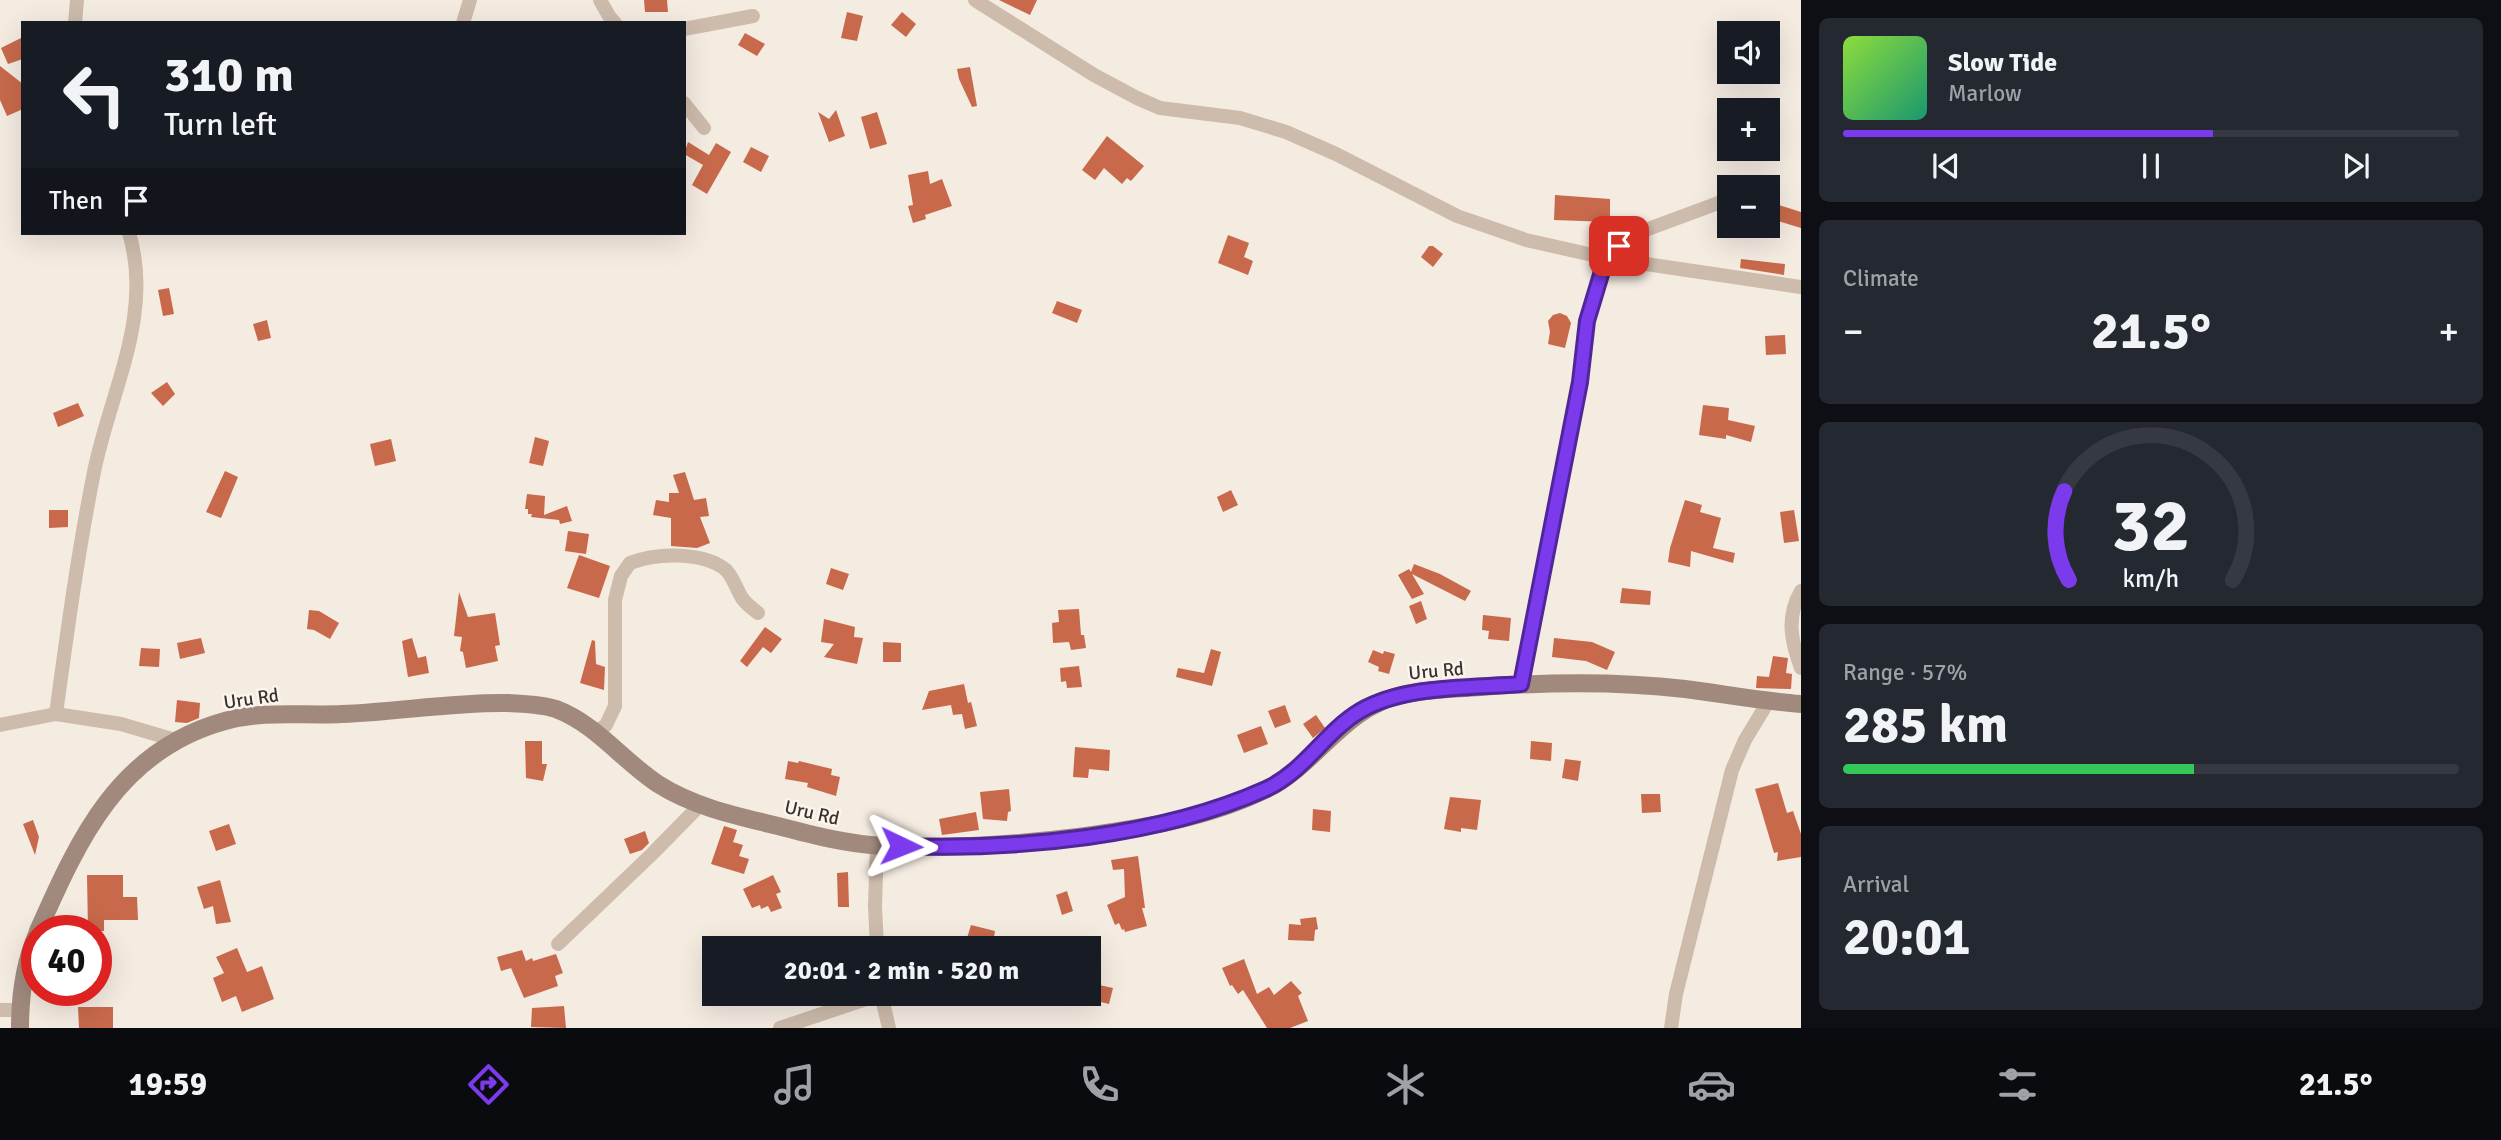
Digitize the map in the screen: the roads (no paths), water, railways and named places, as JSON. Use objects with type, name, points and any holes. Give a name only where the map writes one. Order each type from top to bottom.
[{"type":"street","points":[[75,21],[77,0]]},
{"type":"street","points":[[464,21],[470,0]]},
{"type":"street","points":[[600,0],[613,21]]},
{"type":"street","points":[[975,0],[1094,75],[1160,108],[1240,118],[1286,132],[1348,159],[1457,216],[1526,240],[1606,258],[1801,287]]},
{"type":"street","points":[[686,29],[753,16]]},
{"type":"street","points":[[686,106],[704,128]]},
{"type":"street","points":[[1521,684],[1580,382],[1587,321],[1606,258],[1640,232],[1717,203]]},
{"type":"street","points":[[56,714],[94,470],[134,326],[138,295],[137,266],[129,235]]},
{"type":"street","points":[[595,733],[606,725],[615,706],[615,600],[621,576],[630,563],[658,556],[696,558],[716,564],[728,572],[744,601],[758,613]]},
{"type":"street","points":[[1801,591],[1794,603],[1790,621],[1793,646],[1801,668]]},
{"type":"street","name":"Uru Rd","points":[[45,915],[72,855],[99,813],[134,770],[175,740],[226,721],[271,713],[340,715],[492,703],[551,707],[581,722],[654,781],[683,799],[801,832],[844,841],[950,848],[1011,844],[1143,828],[1212,811],[1269,788],[1297,769],[1360,711],[1399,695],[1563,681],[1681,689],[1768,702],[1801,704]]},
{"type":"street","points":[[1671,1028],[1676,995],[1732,770],[1745,740],[1768,702]]},
{"type":"street","points":[[0,724],[56,714],[121,724],[175,740]]},
{"type":"street","points":[[558,944],[701,804]]},
{"type":"street","points":[[876,936],[877,845]]},
{"type":"street","points":[[780,1028],[845,1006]]},
{"type":"street","points":[[884,1006],[889,1028]]},
{"type":"street","points":[[0,1010],[20,1019]]}]
